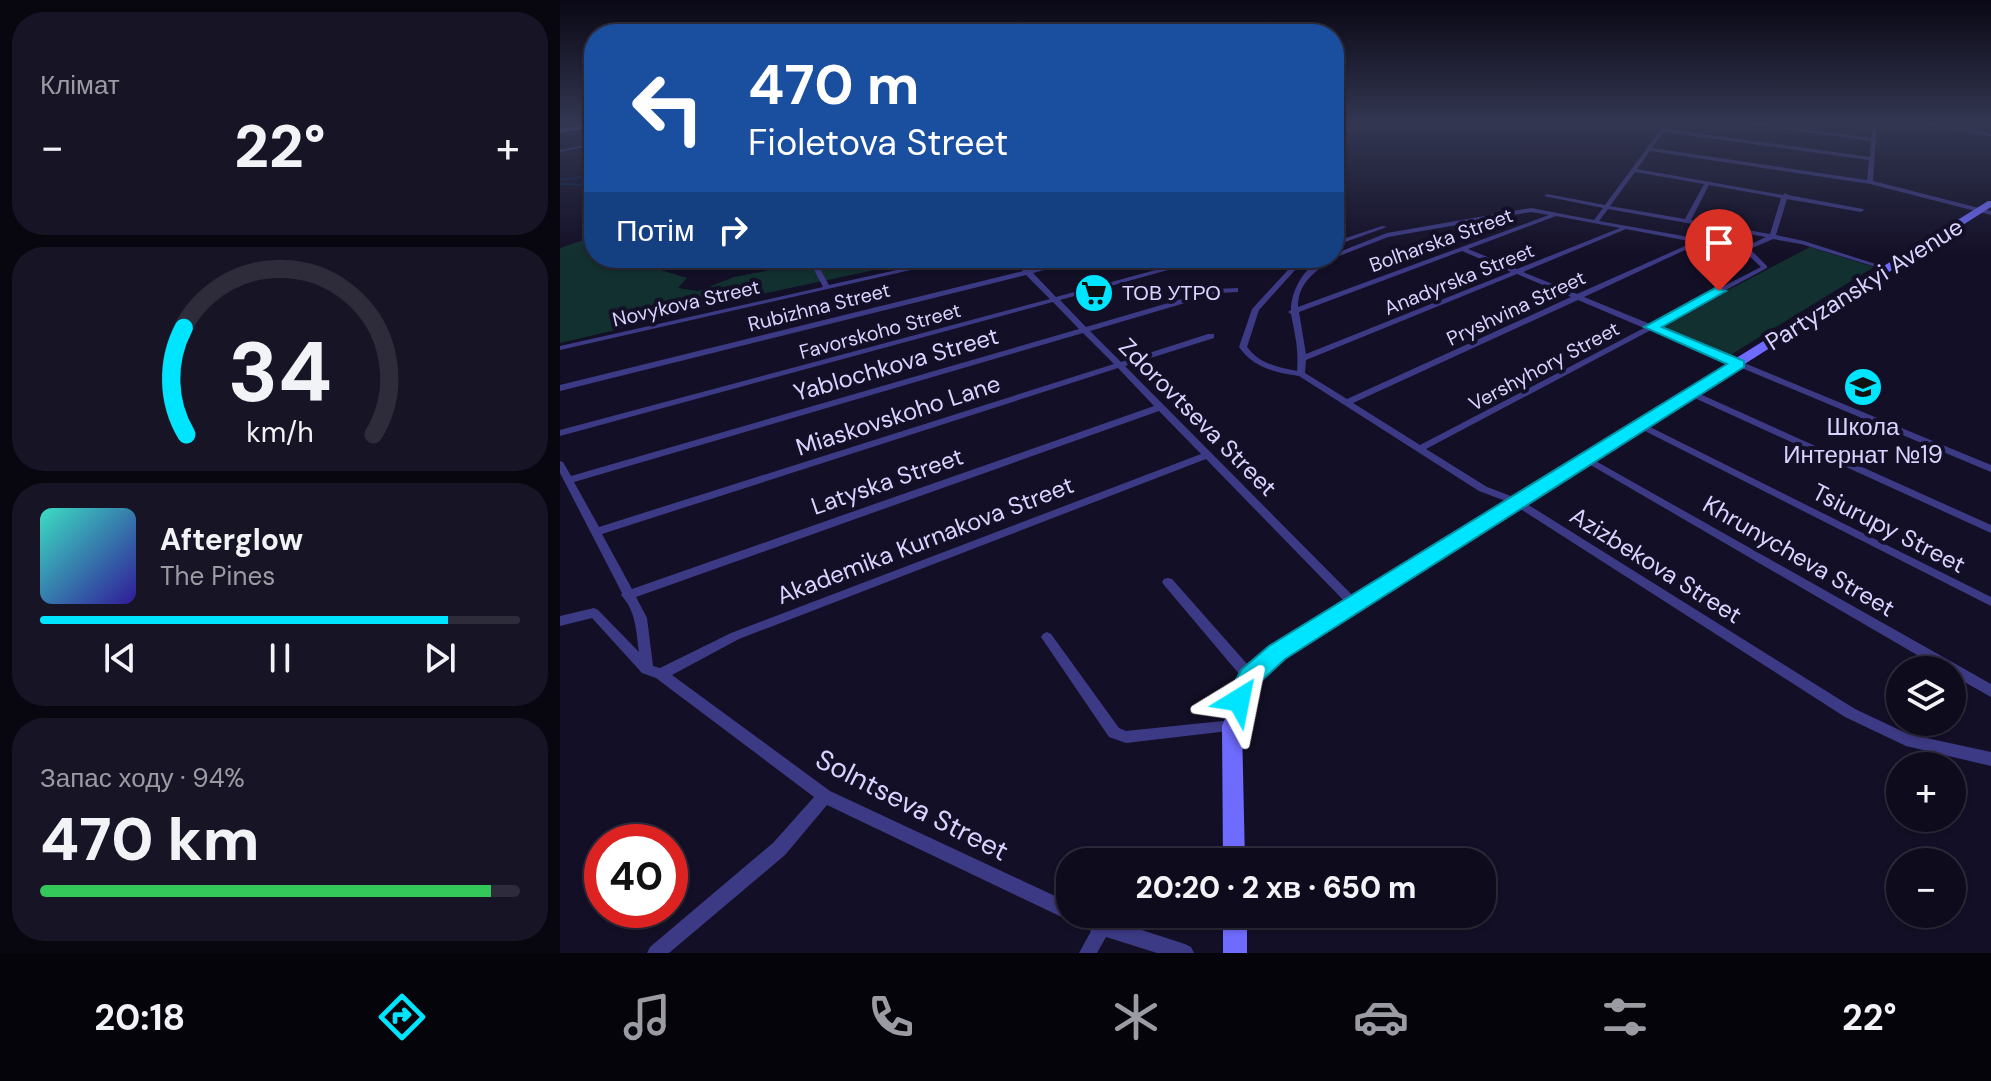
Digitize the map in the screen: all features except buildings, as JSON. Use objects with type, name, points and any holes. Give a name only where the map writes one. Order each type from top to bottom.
[{"type":"street","points":[[1779,168],[1870,182],[1987,209]]},
{"type":"street","points":[[1870,182],[1871,168]]},
{"type":"street","points":[[1595,222],[1633,170],[1861,210]]},
{"type":"street","points":[[1687,221],[1708,182]]},
{"type":"street","points":[[1344,252],[1387,235],[1526,210],[1746,249],[1772,237],[1785,195]]},
{"type":"street","points":[[1547,196],[1772,237],[1888,269]]},
{"type":"street","name":"Partyzanskyi Avenue","points":[[1234,848],[1232,726],[1250,677],[1277,653],[1515,501],[1987,209]]},
{"type":"street","name":"Bolharska Street","points":[[1292,312],[1556,214]]},
{"type":"street","points":[[1344,241],[1384,227]]},
{"type":"street","name":"Anadyrska Street","points":[[1304,358],[1625,229]]},
{"type":"street","name":"Pryshvina Street","points":[[1347,402],[1698,242]]},
{"type":"street","points":[[1462,249],[1991,469]]},
{"type":"street","name":"Vershyhory Street","points":[[1419,449],[1765,267],[1746,249]]},
{"type":"street","points":[[816,268],[827,288]]},
{"type":"street","name":"Novykova Street","points":[[560,348],[916,268]]},
{"type":"street","name":"Zdorovtseva Street","points":[[1024,268],[1354,604]]},
{"type":"street","name":"Rubizhna Street","points":[[560,388],[1044,268]]},
{"type":"street","name":"Favorskoho Street","points":[[560,433],[1172,268]]},
{"type":"street","name":"Azizbekova Street","points":[[1294,268],[1256,309],[1243,347],[1250,359],[1270,368],[1301,374],[1483,489],[1515,501],[1850,713],[1906,740],[1991,759]]},
{"type":"street","points":[[1301,374],[1304,358],[1292,312],[1305,273],[1313,268]]},
{"type":"street","name":"Yablochkova Street","points":[[569,480],[1219,291],[1235,290]]},
{"type":"street","name":"Miaskovskoho Lane","points":[[596,532],[1211,336]]},
{"type":"street","points":[[1691,393],[1991,529]]},
{"type":"street","name":"Latyska Street","points":[[627,595],[1160,407]]},
{"type":"street","name":"Tsiurupy Street","points":[[1640,425],[1991,602]]},
{"type":"street","name":"Akademika Kurnakova Street","points":[[654,672],[735,636],[1208,455]]},
{"type":"street","name":"Khrunycheva Street","points":[[1585,458],[1991,691]]},
{"type":"street","points":[[560,464],[641,618],[654,672]]},
{"type":"street","points":[[1168,582],[1250,677]]},
{"type":"street","name":"Solntseva Street","points":[[560,621],[594,613],[654,672],[825,796],[1056,905]]},
{"type":"street","points":[[1047,637],[1114,733],[1126,737],[1232,726]]},
{"type":"street","points":[[656,953],[779,849],[825,796]]},
{"type":"street","points":[[1088,953],[1101,928]]},
{"type":"street","name":"Solntseva Street","points":[[1105,928],[1185,953]]},
{"type":"street","points":[[1235,928],[1235,953]]},
{"type":"green space","points":[[584,240],[584,268],[654,268],[687,278],[678,288],[698,291],[734,277],[781,268],[884,268],[640,320],[620,329],[560,343],[560,248]]},
{"type":"green space","points":[[1810,247],[1874,267],[1727,357],[1658,327]]},
{"type":"waterway","points":[[560,180],[584,176]]},
{"type":"waterway","points":[[560,184],[584,185]]},
{"type":"place","name":"ТОВ УТРО","points":[[1094,293]]},
{"type":"place","name":"Школа Интернат №19","points":[[1863,387]]},
{"type":"route","points":[[1239,700],[1250,677],[1277,653],[1738,364],[1651,327],[1719,291]]}]
